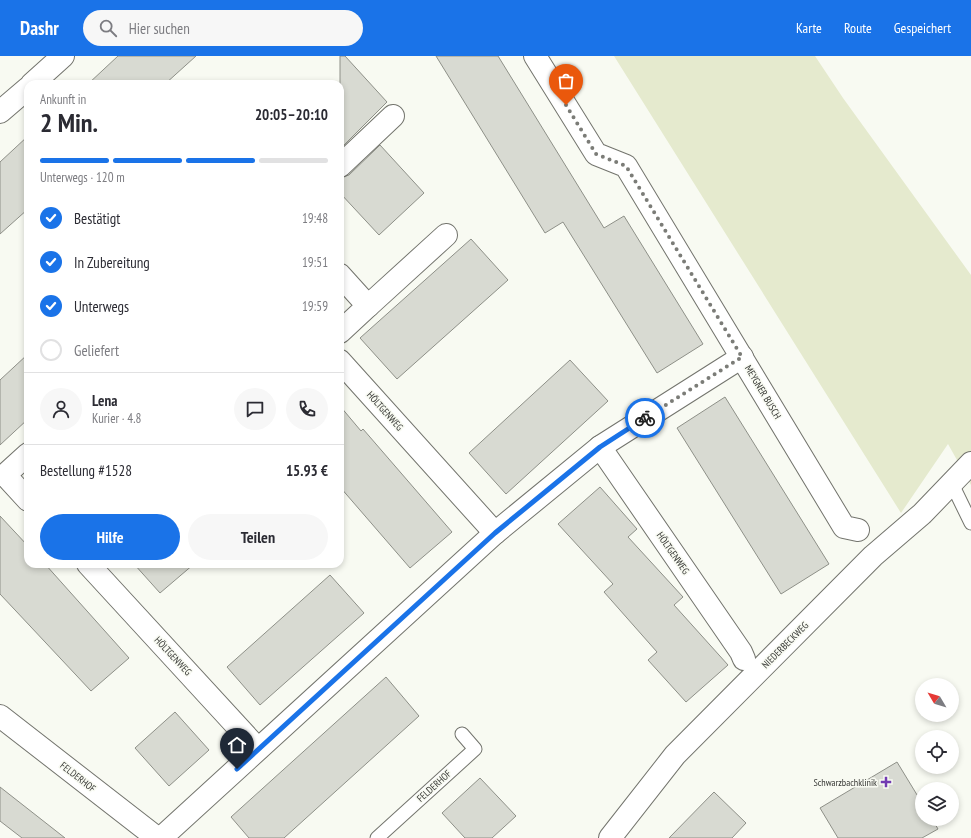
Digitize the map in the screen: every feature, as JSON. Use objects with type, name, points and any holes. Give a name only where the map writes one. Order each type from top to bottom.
[{"type":"street","points":[[36,80],[63,56]]},
{"type":"street","name":"MEYGNER BUSCH","points":[[535,56],[596,154],[626,166],[844,527],[858,530]]},
{"type":"street","points":[[0,112],[24,91]]},
{"type":"street","points":[[344,162],[393,116]]},
{"type":"street","points":[[344,328],[446,235]]},
{"type":"street","points":[[344,279],[368,306]]},
{"type":"street","points":[[162,838],[495,533],[600,447],[742,357]]},
{"type":"street","name":"HÖLTGENWEG","points":[[344,365],[495,533]]},
{"type":"street","name":"HÖLTGENWEG","points":[[600,447],[741,652],[744,659]]},
{"type":"street","points":[[24,458],[3,478],[24,496]]},
{"type":"street","name":"NIEDERBECKWEG","points":[[610,838],[675,755],[874,556],[922,514],[952,484],[971,462]]},
{"type":"street","name":"HÖLTGENWEG","points":[[92,568],[258,749]]},
{"type":"street","name":"FELDERHOF","points":[[0,716],[157,838]]},
{"type":"lane","points":[[952,484],[971,523]]},
{"type":"lane","name":"FELDERHOF","points":[[377,838],[475,748],[462,734]]},
{"type":"green space","points":[[614,56],[815,56],[843,98],[971,275],[971,485],[948,444],[901,513]]},
{"type":"building","points":[[118,56],[196,56],[169,80],[92,80]]},
{"type":"building","points":[[340,56],[345,56],[387,102],[344,145],[344,80],[340,80]]},
{"type":"building","points":[[436,56],[498,56],[604,228],[624,216],[703,344],[657,373],[563,222],[545,233]]},
{"type":"building","points":[[24,140],[24,213],[0,234],[0,162]]},
{"type":"building","points":[[380,145],[424,193],[379,235],[344,197],[344,177],[349,175]]},
{"type":"building","points":[[471,239],[508,280],[397,379],[360,338]]},
{"type":"building","points":[[24,358],[24,423],[0,445],[0,380]]},
{"type":"building","points":[[570,360],[608,401],[506,494],[469,453]]},
{"type":"building","points":[[725,397],[829,564],[781,594],[677,428]]},
{"type":"building","points":[[344,411],[361,431],[363,429],[452,532],[410,568],[344,492]]},
{"type":"building","points":[[600,487],[637,529],[628,537],[683,597],[674,605],[728,665],[686,702],[648,660],[657,652],[604,592],[613,584],[558,524]]},
{"type":"building","points":[[0,516],[24,542],[24,568],[49,568],[129,658],[91,691],[0,594]]},
{"type":"building","points":[[138,568],[189,568],[160,593]]},
{"type":"building","points":[[330,575],[364,613],[260,705],[227,667]]},
{"type":"building","points":[[386,677],[419,716],[284,838],[249,838],[231,817]]},
{"type":"building","points":[[175,712],[209,750],[169,786],[135,748]]},
{"type":"building","name":"Schwarzbachklinik","points":[[897,762],[915,792],[915,826],[936,826],[938,829],[922,838],[838,838],[820,808]]},
{"type":"building","points":[[480,778],[516,816],[492,838],[465,838],[442,813]]},
{"type":"building","points":[[0,787],[65,838],[22,838],[0,821]]},
{"type":"building","points":[[714,792],[746,823],[732,838],[669,838]]},
{"type":"way so far","points":[[566,105],[596,154],[626,166],[742,357],[645,418]]},
{"type":"place","name":"Schwarzbachklinik","points":[[886,782]]},
{"type":"route","points":[[237,769],[495,533],[600,447],[645,418]]}]
